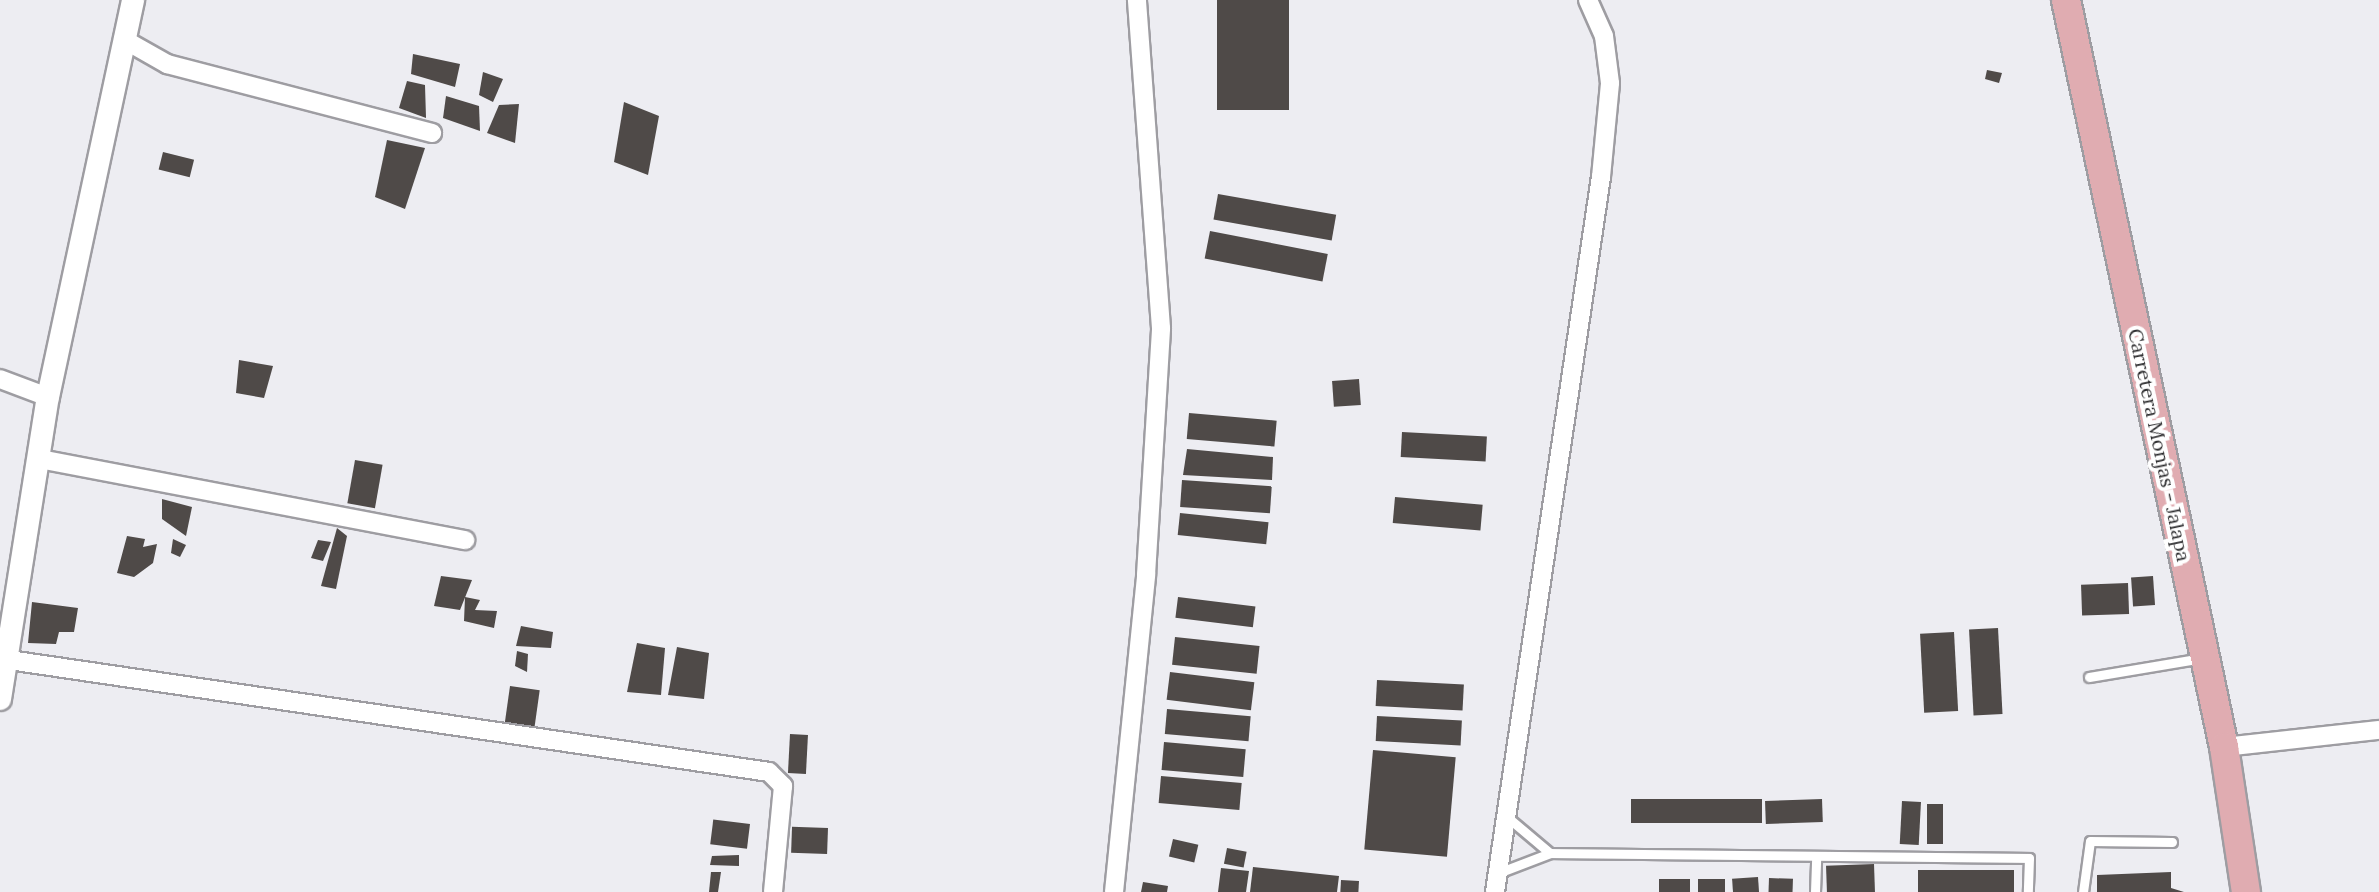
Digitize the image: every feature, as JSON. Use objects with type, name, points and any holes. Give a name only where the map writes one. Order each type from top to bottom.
[{"type":"main road","name":"Carretera Monjas - Jalapa","points":[[2066,0],[2224,747],[2246,892]]},
{"type":"street","points":[[0,699],[9,660],[48,397],[133,0]]},
{"type":"street","points":[[1114,892],[1146,575],[1161,328],[1137,0]]},
{"type":"street","points":[[1496,883],[1502,813],[1601,177],[1610,83],[1604,36],[1588,0]]},
{"type":"street","points":[[123,39],[180,68],[432,133]]},
{"type":"street","points":[[0,379],[48,397]]},
{"type":"street","points":[[40,459],[465,540]]},
{"type":"street","points":[[9,660],[769,772],[783,786],[773,892]]},
{"type":"street","points":[[2224,747],[2379,730]]},
{"type":"lane","points":[[2089,677],[2206,658]]},
{"type":"lane","points":[[1502,813],[1550,853]]},
{"type":"lane","points":[[2083,892],[2090,841],[2172,842]]},
{"type":"lane","points":[[1496,883],[1550,853],[2029,858],[2028,892]]},
{"type":"lane","points":[[1815,892],[1816,857]]},
{"type":"building","points":[[1217,0],[1289,0],[1289,110],[1217,110]]},
{"type":"building","points":[[413,54],[460,64],[455,87],[411,74]]},
{"type":"building","points":[[1987,70],[2002,73],[1999,83],[1985,79]]},
{"type":"building","points":[[483,72],[503,79],[493,102],[479,95]]},
{"type":"building","points":[[407,81],[425,85],[426,118],[399,108]]},
{"type":"building","points":[[446,96],[479,106],[480,131],[443,118]]},
{"type":"building","points":[[624,102],[659,116],[648,175],[614,162]]},
{"type":"building","points":[[519,104],[515,143],[487,133],[499,105]]},
{"type":"building","points":[[387,140],[425,148],[405,209],[375,197]]},
{"type":"building","points":[[163,152],[194,160],[190,177],[159,169]]},
{"type":"building","points":[[1218,194],[1336,215],[1332,240],[1213,220]]},
{"type":"building","points":[[1210,231],[1328,254],[1322,281],[1205,258]]},
{"type":"building","points":[[239,360],[273,366],[264,398],[236,393]]},
{"type":"building","points":[[1359,379],[1361,405],[1334,407],[1332,381]]},
{"type":"building","points":[[1189,413],[1277,421],[1274,447],[1187,439]]},
{"type":"building","points":[[1402,432],[1487,436],[1486,461],[1401,457]]},
{"type":"building","points":[[1187,449],[1273,457],[1272,480],[1183,475]]},
{"type":"building","points":[[355,460],[383,465],[375,508],[347,503]]},
{"type":"building","points":[[1182,480],[1272,486],[1270,513],[1180,507]]},
{"type":"building","points":[[1395,497],[1483,505],[1480,531],[1393,523]]},
{"type":"building","points":[[162,499],[192,507],[186,536],[162,519]]},
{"type":"building","points":[[1180,513],[1269,522],[1266,544],[1178,535]]},
{"type":"building","points":[[337,528],[347,536],[336,589],[321,586]]},
{"type":"building","points":[[127,536],[145,539],[143,547],[157,544],[153,563],[134,577],[117,573]]},
{"type":"building","points":[[173,539],[186,545],[180,557],[171,553]]},
{"type":"building","points":[[318,540],[331,542],[323,561],[311,558]]},
{"type":"building","points":[[441,576],[472,580],[460,610],[434,606]]},
{"type":"building","points":[[2153,576],[2155,605],[2133,606],[2131,578]]},
{"type":"building","points":[[2128,583],[2129,614],[2082,616],[2081,585]]},
{"type":"building","points":[[465,597],[480,600],[475,610],[497,611],[494,628],[464,621]]},
{"type":"building","points":[[1178,597],[1255,607],[1253,627],[1175,618]]},
{"type":"building","points":[[32,602],[78,608],[74,632],[59,632],[56,644],[28,643]]},
{"type":"building","points":[[521,626],[553,632],[551,648],[516,646]]},
{"type":"building","points":[[1998,628],[2003,714],[1974,715],[1969,630]]},
{"type":"building","points":[[1954,632],[1958,711],[1924,713],[1920,634]]},
{"type":"building","points":[[1175,637],[1260,646],[1257,674],[1172,665]]},
{"type":"building","points":[[637,643],[665,648],[661,695],[627,692]]},
{"type":"building","points":[[677,647],[709,653],[704,699],[668,695]]},
{"type":"building","points":[[517,651],[528,654],[527,672],[515,666]]},
{"type":"building","points":[[1170,672],[1254,682],[1251,710],[1167,700]]},
{"type":"building","points":[[1377,680],[1464,685],[1463,711],[1376,706]]},
{"type":"building","points":[[510,686],[540,690],[533,736],[504,732]]},
{"type":"building","points":[[1167,709],[1251,716],[1249,741],[1165,734]]},
{"type":"building","points":[[1377,716],[1462,720],[1461,745],[1376,741]]},
{"type":"building","points":[[790,734],[808,735],[806,774],[788,773]]},
{"type":"building","points":[[1164,742],[1246,749],[1243,777],[1162,770]]},
{"type":"building","points":[[1373,750],[1456,757],[1447,857],[1364,850]]},
{"type":"building","points":[[1161,776],[1242,783],[1239,810],[1159,803]]},
{"type":"building","points":[[1631,799],[1762,799],[1762,823],[1631,823]]},
{"type":"building","points":[[1822,799],[1823,822],[1766,824],[1765,801]]},
{"type":"building","points":[[1902,801],[1921,802],[1919,845],[1900,844]]},
{"type":"building","points":[[1927,804],[1943,804],[1943,844],[1927,844]]},
{"type":"building","points":[[713,819],[750,824],[747,849],[710,844]]},
{"type":"building","points":[[792,827],[828,828],[827,854],[791,853]]},
{"type":"building","points":[[1173,839],[1198,845],[1194,862],[1169,857]]},
{"type":"building","points":[[1227,848],[1247,852],[1244,868],[1224,864]]},
{"type":"building","points":[[739,855],[739,866],[710,865],[712,856]]},
{"type":"building","points":[[1874,864],[1875,892],[1827,892],[1826,866]]},
{"type":"building","points":[[1253,867],[1339,876],[1337,892],[1250,892]]},
{"type":"building","points":[[1221,868],[1249,871],[1246,892],[1218,892]]},
{"type":"building","points":[[1918,870],[2014,870],[2014,892],[1918,892]]},
{"type":"building","points":[[711,872],[721,872],[718,892],[709,892]]},
{"type":"building","points":[[2171,872],[2171,888],[2184,892],[2097,892],[2097,875]]},
{"type":"building","points":[[1758,877],[1759,892],[1733,892],[1732,879]]},
{"type":"building","points":[[1769,878],[1793,879],[1793,892],[1769,892]]},
{"type":"building","points":[[1659,879],[1690,879],[1690,892],[1659,892]]},
{"type":"building","points":[[1698,879],[1725,879],[1725,892],[1698,892]]},
{"type":"building","points":[[1341,880],[1359,881],[1358,892],[1340,892]]},
{"type":"building","points":[[1143,882],[1168,886],[1167,892],[1141,892]]}]
